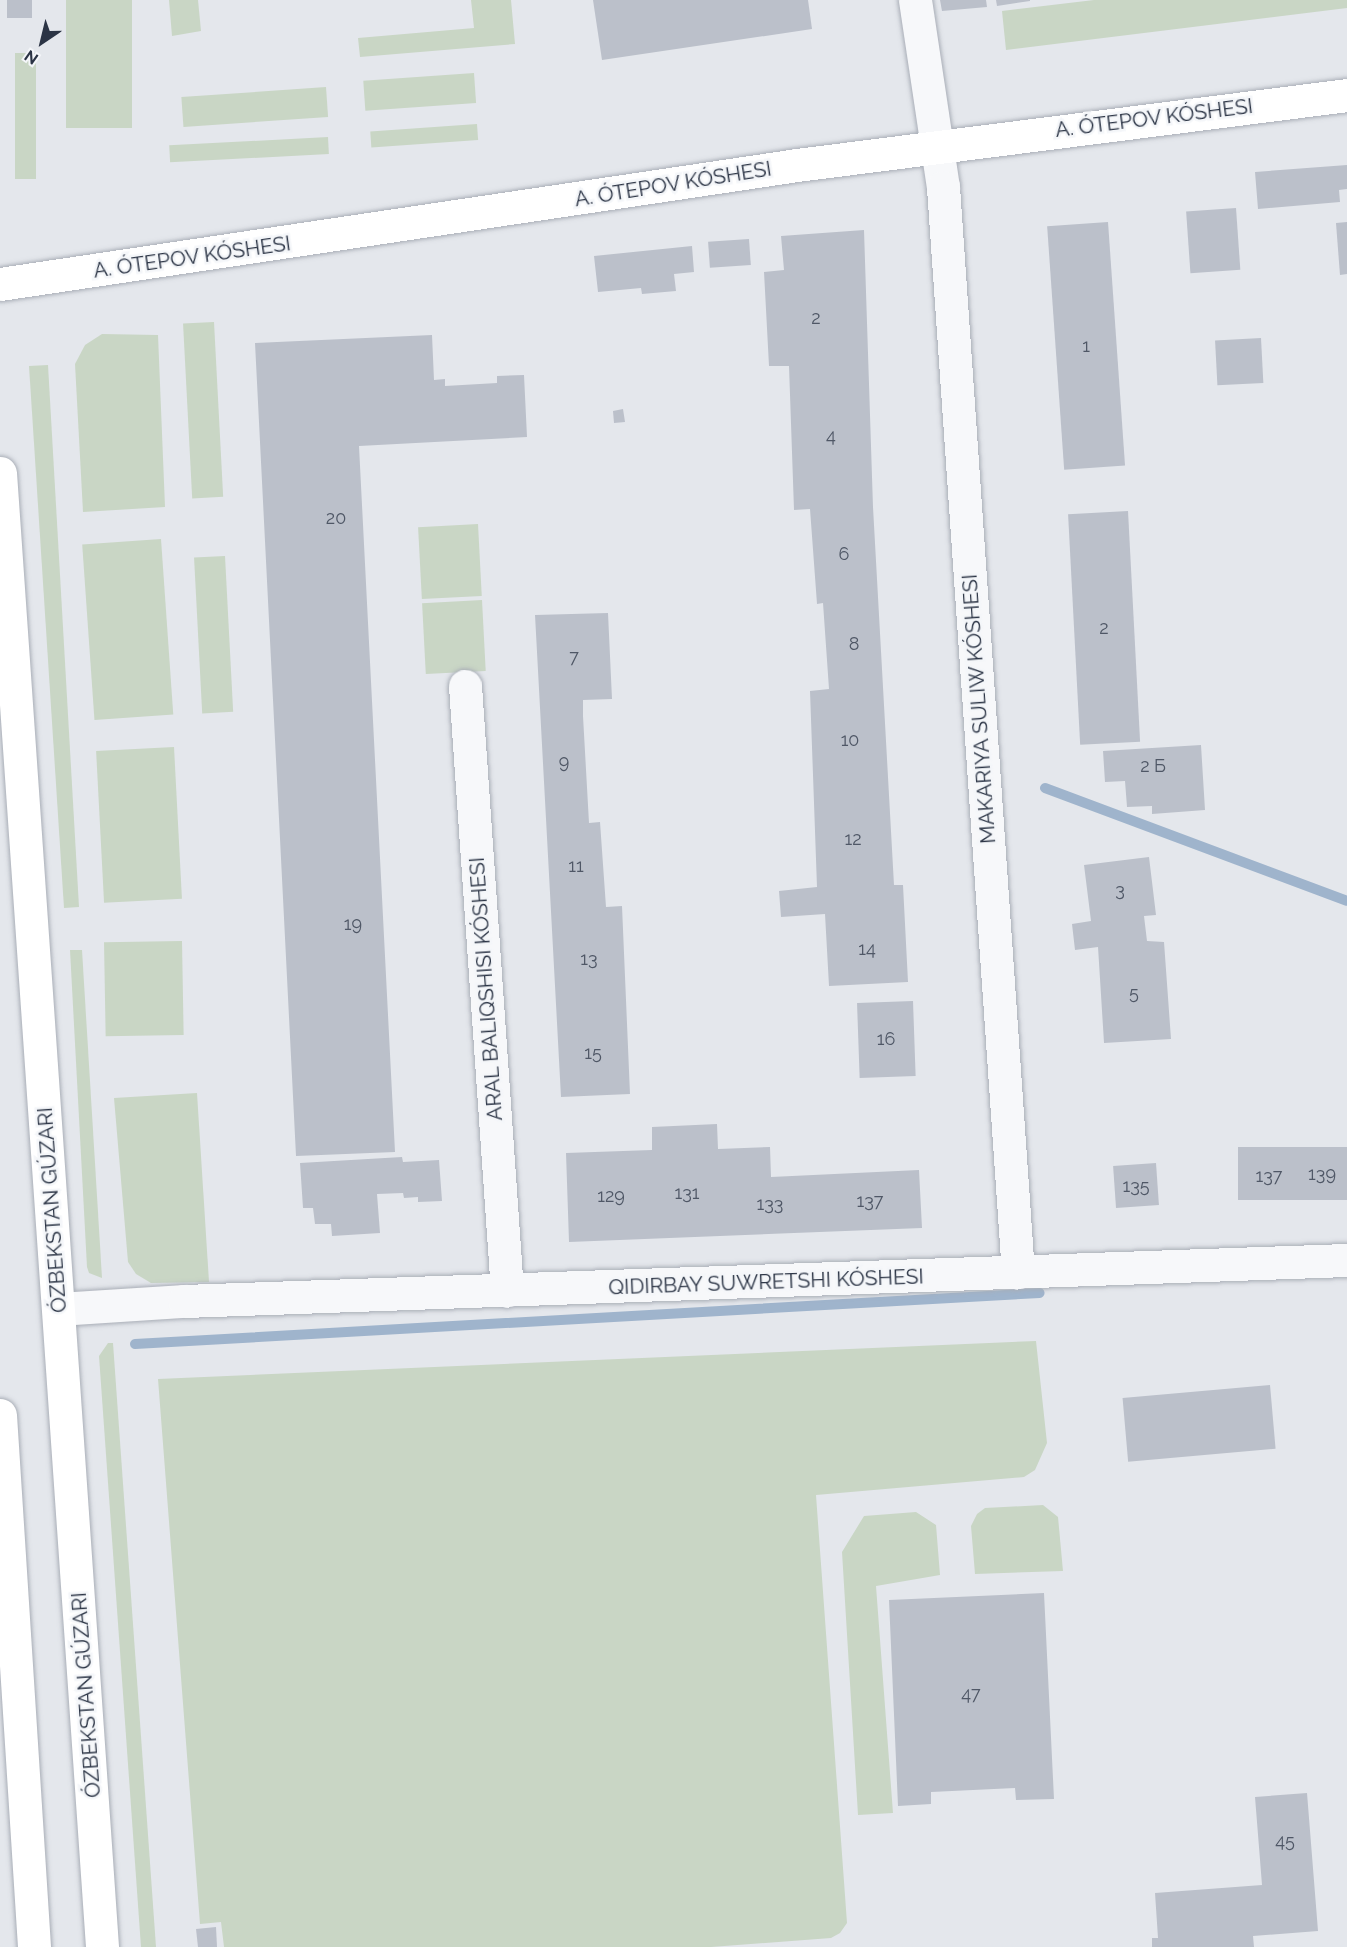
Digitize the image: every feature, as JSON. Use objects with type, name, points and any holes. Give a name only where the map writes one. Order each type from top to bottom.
[{"type":"main road","name":"A. ÓTEPOV KÓSHESI","points":[[0,284],[939,145],[1347,95]]},
{"type":"main road","points":[[0,473],[102,1947]]},
{"type":"main road","points":[[0,1414],[34,1947]]},
{"type":"street","points":[[915,0],[939,145],[1018,1272]]},
{"type":"street","points":[[465,686],[507,1291]]},
{"type":"street","points":[[59,1309],[184,1301],[1347,1260]]},
{"type":"green space","points":[[66,0],[132,0],[132,128],[66,128]]},
{"type":"green space","points":[[169,0],[198,0],[201,31],[172,36]]},
{"type":"green space","points":[[471,0],[511,0],[515,44],[360,57],[358,38],[474,28]]},
{"type":"green space","points":[[1094,0],[1347,0],[1347,8],[1006,50],[1002,11]]},
{"type":"green space","points":[[15,53],[36,53],[36,179],[15,179]]},
{"type":"green space","points":[[474,73],[476,103],[365,111],[363,81]]},
{"type":"green space","points":[[326,87],[328,117],[183,127],[181,97]]},
{"type":"green space","points":[[477,124],[478,140],[371,147],[370,131]]},
{"type":"green space","points":[[328,137],[329,154],[170,162],[169,145]]},
{"type":"green space","points":[[214,322],[223,497],[192,498],[183,324]]},
{"type":"green space","points":[[102,334],[158,335],[165,507],[83,512],[75,364],[85,345]]},
{"type":"green space","points":[[48,365],[79,907],[64,908],[29,366]]},
{"type":"green space","points":[[478,524],[482,596],[422,599],[418,527]]},
{"type":"green space","points":[[161,539],[173,715],[94,720],[82,545]]},
{"type":"green space","points":[[225,556],[233,712],[202,713],[194,558]]},
{"type":"green space","points":[[482,600],[486,671],[426,674],[422,603]]},
{"type":"green space","points":[[174,747],[182,899],[104,903],[96,751]]},
{"type":"green space","points":[[182,941],[184,1035],[106,1036],[104,942]]},
{"type":"green space","points":[[70,950],[82,950],[102,1278],[89,1273],[87,1267]]},
{"type":"green space","points":[[197,1093],[209,1282],[151,1283],[136,1274],[128,1262],[114,1098]]},
{"type":"green space","points":[[1036,1341],[1047,1443],[1035,1470],[1024,1477],[816,1495],[847,1923],[840,1933],[831,1938],[711,1947],[224,1947],[221,1922],[200,1924],[158,1379]]},
{"type":"green space","points":[[108,1343],[113,1343],[156,1947],[141,1947],[99,1356]]},
{"type":"green space","points":[[1043,1505],[1058,1517],[1063,1571],[975,1574],[971,1526],[977,1514],[985,1508]]},
{"type":"green space","points":[[916,1512],[936,1525],[940,1575],[876,1586],[893,1813],[858,1815],[842,1552],[864,1516]]},
{"type":"building","points":[[7,0],[32,0],[32,18],[7,18]]},
{"type":"building","points":[[593,0],[808,0],[812,29],[602,60]]},
{"type":"building","points":[[940,0],[986,0],[987,7],[942,11]]},
{"type":"building","points":[[996,0],[1030,0],[1030,1],[997,6]]},
{"type":"building","points":[[1347,165],[1347,189],[1339,190],[1340,202],[1258,209],[1255,172]]},
{"type":"building","points":[[1236,208],[1240,270],[1190,273],[1186,211]]},
{"type":"building","points":[[1108,222],[1125,465],[1064,470],[1047,226]]},
{"type":"building","points":[[1347,222],[1347,274],[1340,275],[1336,223]]},
{"type":"building","points":[[864,230],[873,507],[894,885],[903,885],[908,982],[829,986],[825,914],[781,917],[779,891],[817,887],[810,691],[829,689],[823,603],[817,604],[810,509],[794,510],[789,366],[769,366],[764,272],[784,270],[781,236]]},
{"type":"building","points":[[749,239],[751,265],[710,268],[708,242]]},
{"type":"building","points":[[692,246],[694,272],[674,274],[676,291],[642,294],[641,288],[598,292],[594,256]]},
{"type":"building","points":[[432,335],[434,380],[445,379],[445,386],[497,383],[497,376],[524,375],[527,437],[359,446],[395,1152],[296,1156],[255,343]]},
{"type":"building","points":[[1261,338],[1263,383],[1217,385],[1215,340]]},
{"type":"building","points":[[623,409],[625,422],[614,423],[613,411]]},
{"type":"building","points":[[1128,511],[1140,742],[1080,745],[1068,514]]},
{"type":"building","points":[[608,613],[612,699],[583,700],[583,716],[589,823],[600,822],[606,907],[622,906],[630,1094],[561,1097],[535,615]]},
{"type":"building","points":[[1201,745],[1205,810],[1152,814],[1152,806],[1127,807],[1125,781],[1105,782],[1103,751]]},
{"type":"building","points":[[1149,857],[1156,915],[1144,916],[1147,941],[1164,942],[1171,1039],[1104,1043],[1098,947],[1075,950],[1072,924],[1091,921],[1084,865]]},
{"type":"building","points":[[913,1001],[916,1076],[860,1078],[857,1003]]},
{"type":"building","points":[[717,1124],[718,1149],[770,1147],[771,1177],[919,1170],[922,1228],[569,1242],[566,1153],[652,1150],[652,1127]]},
{"type":"building","points":[[1238,1147],[1347,1147],[1347,1200],[1238,1200]]},
{"type":"building","points":[[402,1157],[403,1162],[439,1160],[442,1201],[418,1202],[418,1197],[404,1198],[403,1193],[377,1194],[380,1233],[332,1236],[331,1224],[315,1224],[313,1208],[303,1208],[300,1163]]},
{"type":"building","points":[[1156,1163],[1159,1205],[1116,1208],[1113,1166]]},
{"type":"building","points":[[1270,1385],[1276,1449],[1128,1462],[1123,1398]]},
{"type":"building","points":[[1044,1593],[1054,1799],[1016,1800],[1015,1788],[931,1792],[931,1804],[898,1806],[889,1600]]},
{"type":"building","points":[[1307,1793],[1318,1931],[1253,1936],[1254,1947],[1152,1947],[1152,1938],[1158,1938],[1155,1893],[1262,1885],[1255,1797]]},
{"type":"building","points":[[216,1927],[217,1947],[198,1947],[196,1929]]},
{"type":"waterway","points":[[1045,788],[1347,901]]},
{"type":"waterway","points":[[135,1344],[1040,1293]]}]
